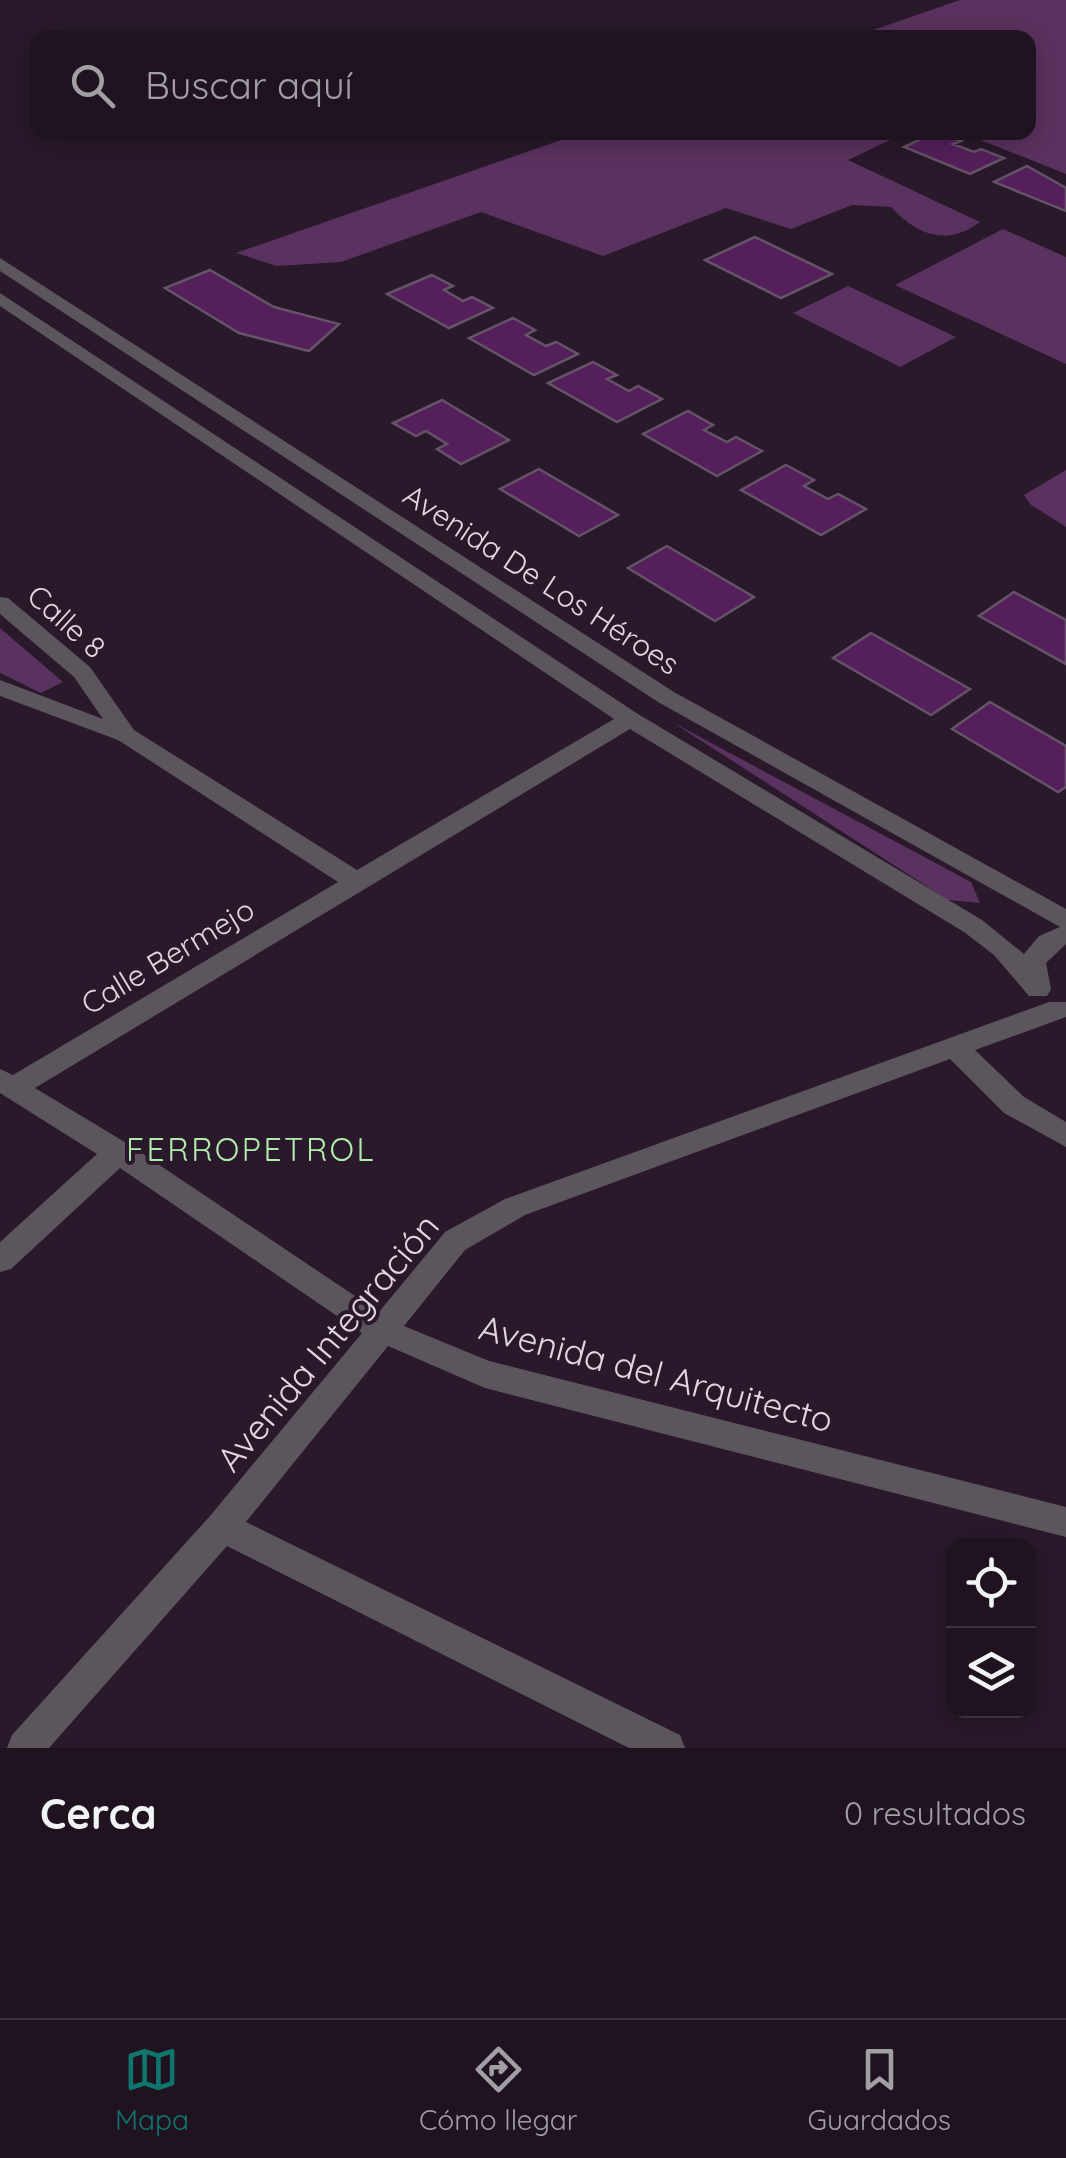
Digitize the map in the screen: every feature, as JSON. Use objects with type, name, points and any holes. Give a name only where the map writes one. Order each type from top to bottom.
[{"type":"street","name":"Avenida De Los Héroes","points":[[0,262],[666,697],[1066,920]]},
{"type":"street","points":[[0,298],[630,718],[973,926],[1003,948],[1062,1011]]},
{"type":"street","name":"Calle 8","points":[[0,603],[82,672],[126,736]]},
{"type":"street","points":[[0,687],[40,706],[126,736],[356,882]]},
{"type":"street","name":"Calle Bermejo","points":[[6,1084],[630,718]]},
{"type":"street","points":[[1033,982],[1035,954],[1044,944],[1066,935]]},
{"type":"street","name":"Avenida Integración","points":[[25,1748],[222,1527],[454,1241],[515,1206],[1062,1011]]},
{"type":"street","points":[[954,1047],[1014,1106],[1066,1136]]},
{"type":"street","name":"Avenida del Arquitecto","points":[[6,1084],[118,1152],[382,1330],[485,1374],[1066,1522]]},
{"type":"street","points":[[0,1260],[118,1152]]},
{"type":"street","points":[[222,1527],[667,1748]]},
{"type":"shaded area","points":[[960,0],[1066,0],[1066,174],[981,140],[1036,140],[1036,30],[873,30]]},
{"type":"shaded area","points":[[561,140],[890,140],[848,160],[980,222],[968,230],[944,236],[911,225],[891,207],[852,205],[791,229],[726,208],[603,256],[481,212],[341,262],[277,266],[236,253]]},
{"type":"shaded area","points":[[1003,229],[1066,257],[1066,364],[895,285]]},
{"type":"shaded area","points":[[848,286],[956,337],[900,367],[793,313]]},
{"type":"shaded area","points":[[1066,470],[1066,527],[1030,504],[1024,495]]},
{"type":"shaded area","points":[[0,628],[63,682],[41,693],[0,673]]},
{"type":"shaded area","points":[[672,722],[971,882],[980,903],[948,900]]},
{"type":"building","points":[[919,140],[958,140],[953,144],[1004,158],[970,174],[904,147]]},
{"type":"building","points":[[1027,166],[1066,188],[1066,211],[994,182]]},
{"type":"building","points":[[755,237],[832,274],[781,298],[705,260]]},
{"type":"building","points":[[210,270],[274,307],[339,324],[309,351],[239,333],[165,288]]},
{"type":"building","points":[[432,275],[453,286],[444,290],[463,301],[472,297],[493,308],[449,328],[387,294]]},
{"type":"building","points":[[513,318],[535,330],[526,335],[546,346],[556,342],[578,354],[534,375],[469,338]]},
{"type":"building","points":[[593,362],[617,375],[607,379],[629,391],[638,386],[662,399],[617,422],[548,383]]},
{"type":"building","points":[[442,400],[509,440],[461,464],[437,449],[447,444],[426,431],[416,436],[393,423]]},
{"type":"building","points":[[688,411],[713,425],[704,430],[727,442],[736,437],[762,451],[717,476],[643,434]]},
{"type":"building","points":[[786,465],[814,480],[804,486],[828,499],[838,494],[866,509],[821,535],[741,490]]},
{"type":"building","points":[[539,469],[618,515],[579,536],[500,489]]},
{"type":"building","points":[[667,546],[754,597],[715,621],[628,568]]},
{"type":"building","points":[[1014,592],[1066,620],[1066,664],[979,616]]},
{"type":"building","points":[[871,633],[970,689],[931,715],[833,658]]},
{"type":"building","points":[[990,702],[1066,746],[1066,787],[1058,792],[952,729]]},
{"type":"district","name":"FERROPETROL","points":[[251,1150]]}]
